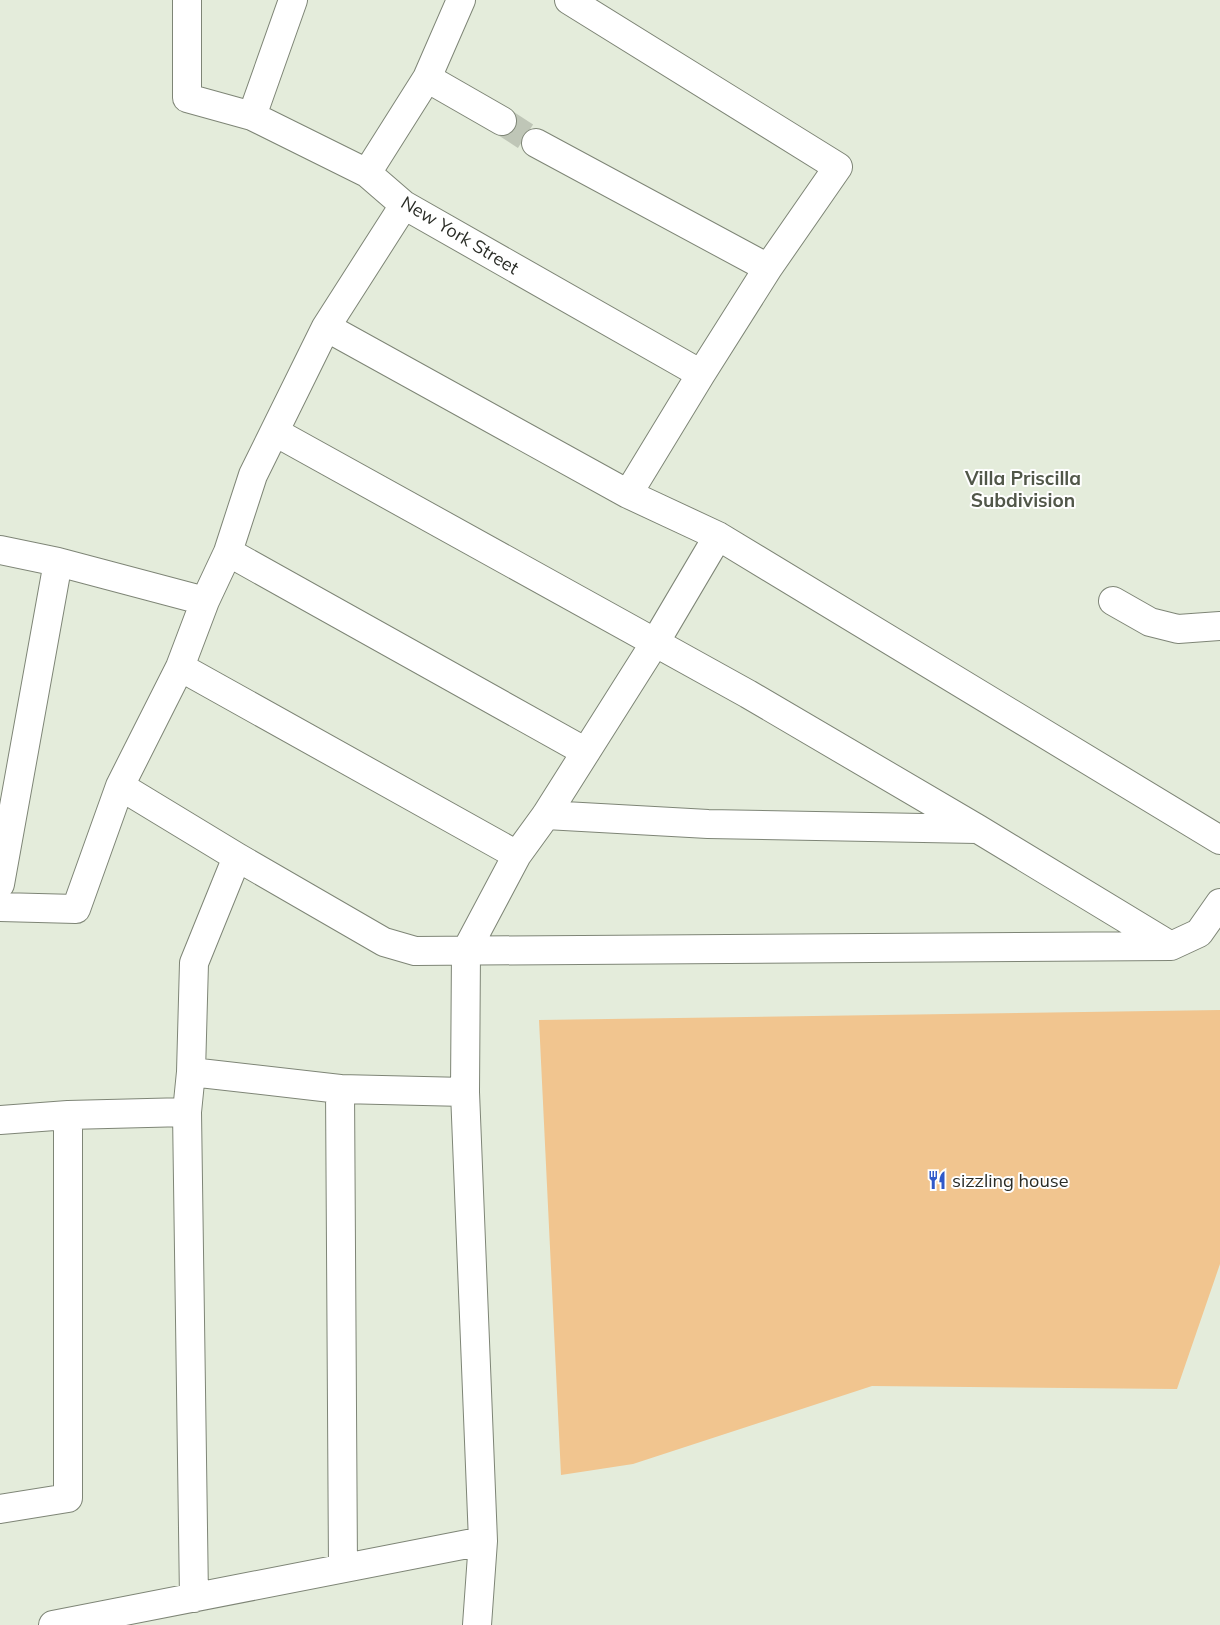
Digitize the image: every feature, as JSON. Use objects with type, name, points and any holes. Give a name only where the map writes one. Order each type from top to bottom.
[{"type":"street","name":"New York Street","points":[[187,0],[187,98],[252,116],[367,173],[404,205],[701,374]]},
{"type":"street","points":[[252,116],[292,0]]},
{"type":"street","points":[[367,173],[427,78],[461,0]]},
{"type":"street","points":[[570,0],[838,167],[768,268],[628,494]]},
{"type":"street","points":[[427,78],[502,121]]},
{"type":"street","points":[[536,143],[768,268]]},
{"type":"street","points":[[0,907],[76,909],[120,786],[180,667],[205,601],[228,552],[253,475],[326,327],[404,205]]},
{"type":"street","points":[[326,327],[628,494],[718,536],[1220,840]]},
{"type":"street","points":[[275,432],[656,641],[978,829],[1171,946]]},
{"type":"street","points":[[476,1625],[483,1541],[465,1092],[466,951],[517,854],[546,815],[586,752],[656,641],[718,536]]},
{"type":"street","points":[[0,550],[58,562],[205,601]]},
{"type":"street","points":[[228,552],[586,752]]},
{"type":"street","points":[[0,884],[58,562]]},
{"type":"street","points":[[1113,601],[1150,622],[1178,629],[1220,626]]},
{"type":"street","points":[[180,667],[517,854]]},
{"type":"street","points":[[120,786],[237,857],[384,942],[415,951],[1171,946],[1199,933],[1220,903]]},
{"type":"street","points":[[546,815],[708,824],[978,829]]},
{"type":"street","points":[[194,1598],[187,1112],[192,1072],[194,963],[237,857]]},
{"type":"street","points":[[192,1072],[340,1089],[465,1092]]},
{"type":"street","points":[[340,1089],[343,1568]]},
{"type":"street","points":[[0,1120],[68,1115],[187,1112]]},
{"type":"street","points":[[0,1509],[68,1498],[68,1115]]},
{"type":"street","points":[[53,1625],[483,1541]]},
{"type":"shaded area","points":[[1220,1010],[1220,1264],[1177,1389],[872,1386],[633,1464],[561,1475],[539,1020]]},
{"type":"tunnel","points":[[502,121],[536,143]]},
{"type":"place","name":"sizzling house","points":[[937,1180]]},
{"type":"district","name":"Villa Priscilla Subdivision","points":[[1023,489]]}]
